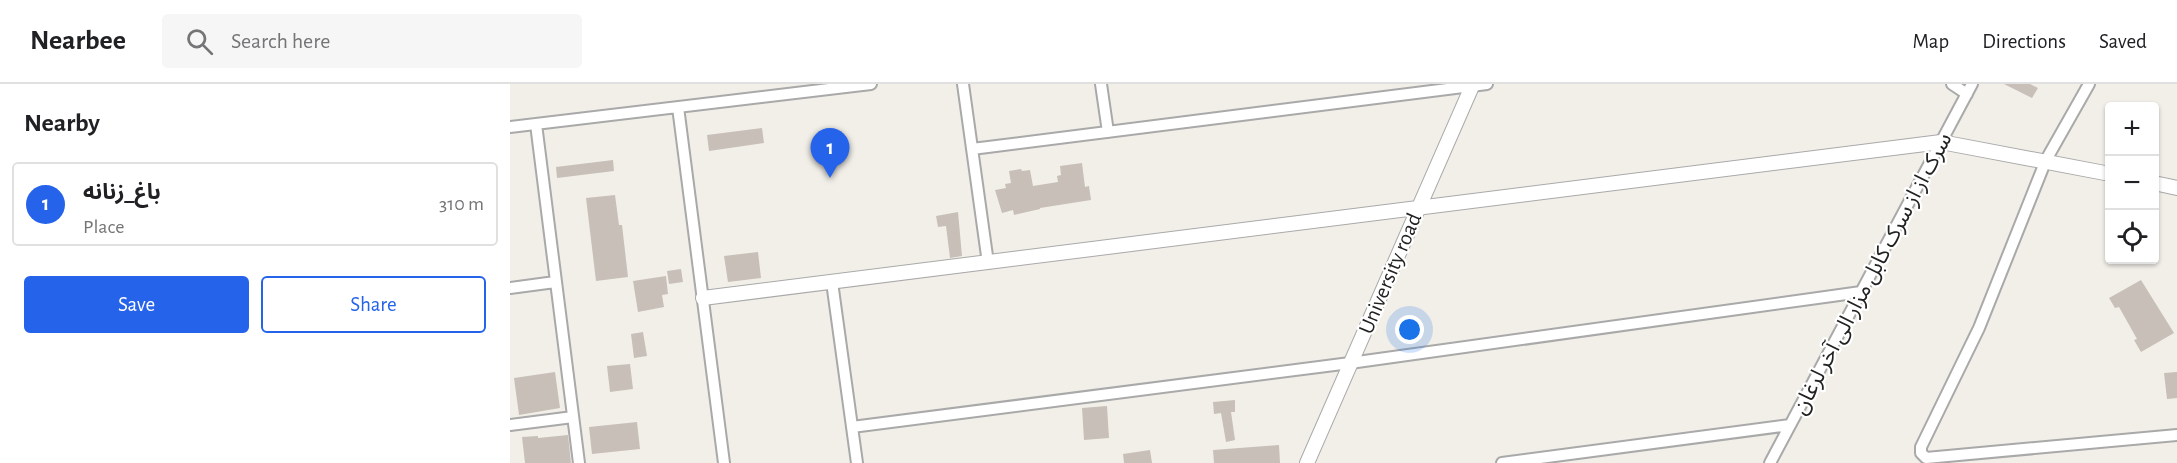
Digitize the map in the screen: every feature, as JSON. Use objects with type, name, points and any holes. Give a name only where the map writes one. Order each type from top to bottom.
[{"type":"street","points":[[510,127],[871,84]]},
{"type":"street","points":[[963,84],[988,263]]},
{"type":"street","points":[[1101,84],[1108,132]]},
{"type":"street","points":[[972,149],[1486,84]]},
{"type":"street","points":[[1952,84],[1969,89]]},
{"type":"street","points":[[2089,84],[2046,160],[1979,328],[1921,447],[1921,453],[1926,458],[2177,435]]},
{"type":"street","name":"University road","points":[[1307,463],[1472,85]]},
{"type":"street","name":"سرک از از سرک کابل مزار الی آخر لرغان","points":[[1770,463],[1969,89]]},
{"type":"street","points":[[678,107],[724,463]]},
{"type":"street","points":[[536,124],[579,463]]},
{"type":"street","points":[[703,298],[1941,142],[2046,160],[2105,173]]},
{"type":"street","points":[[2159,184],[2177,188]]},
{"type":"street","points":[[510,288],[555,282]]},
{"type":"street","points":[[832,282],[857,463]]},
{"type":"street","points":[[852,427],[1350,363],[1861,292]]},
{"type":"street","points":[[510,425],[573,417]]},
{"type":"street","points":[[1502,463],[1790,425]]},
{"type":"building","points":[[2004,84],[2030,84],[2038,88],[2032,98]]},
{"type":"building","points":[[762,128],[764,143],[709,151],[707,135]]},
{"type":"building","points":[[613,160],[614,171],[557,178],[556,167]]},
{"type":"building","points":[[1082,163],[1085,187],[1089,186],[1091,200],[1040,208],[1014,215],[1013,210],[1002,213],[995,190],[1006,188],[1005,184],[1011,183],[1009,171],[1030,170],[1033,186],[1058,182],[1057,176],[1061,175],[1060,166]]},
{"type":"building","points":[[615,195],[619,225],[622,225],[628,277],[596,281],[586,198]]},
{"type":"building","points":[[958,212],[962,256],[950,258],[946,226],[938,227],[936,216]]},
{"type":"building","points":[[758,252],[761,278],[728,282],[724,256]]},
{"type":"building","points":[[681,269],[683,282],[669,284],[667,271]]},
{"type":"building","points":[[666,276],[668,294],[662,295],[664,307],[638,312],[633,281]]},
{"type":"building","points":[[2141,280],[2174,333],[2141,352],[2134,340],[2137,339],[2119,307],[2115,308],[2109,298]]},
{"type":"building","points":[[643,332],[647,356],[634,358],[631,334]]},
{"type":"building","points":[[630,364],[633,389],[610,392],[607,366]]},
{"type":"building","points":[[555,372],[560,408],[519,415],[514,378]]},
{"type":"building","points":[[2177,372],[2177,398],[2167,399],[2164,373]]},
{"type":"building","points":[[1235,400],[1235,412],[1231,412],[1235,440],[1226,442],[1221,413],[1214,414],[1213,402]]},
{"type":"building","points":[[1107,406],[1109,438],[1084,440],[1082,408]]},
{"type":"building","points":[[637,422],[640,449],[592,454],[589,427]]},
{"type":"building","points":[[568,435],[571,463],[525,463],[522,437]]},
{"type":"building","points":[[1279,445],[1280,463],[1214,463],[1213,450]]},
{"type":"building","points":[[1150,450],[1152,463],[1124,463],[1123,454]]},
{"type":"place","name":"باغ_زنانه","points":[[830,178]]}]
